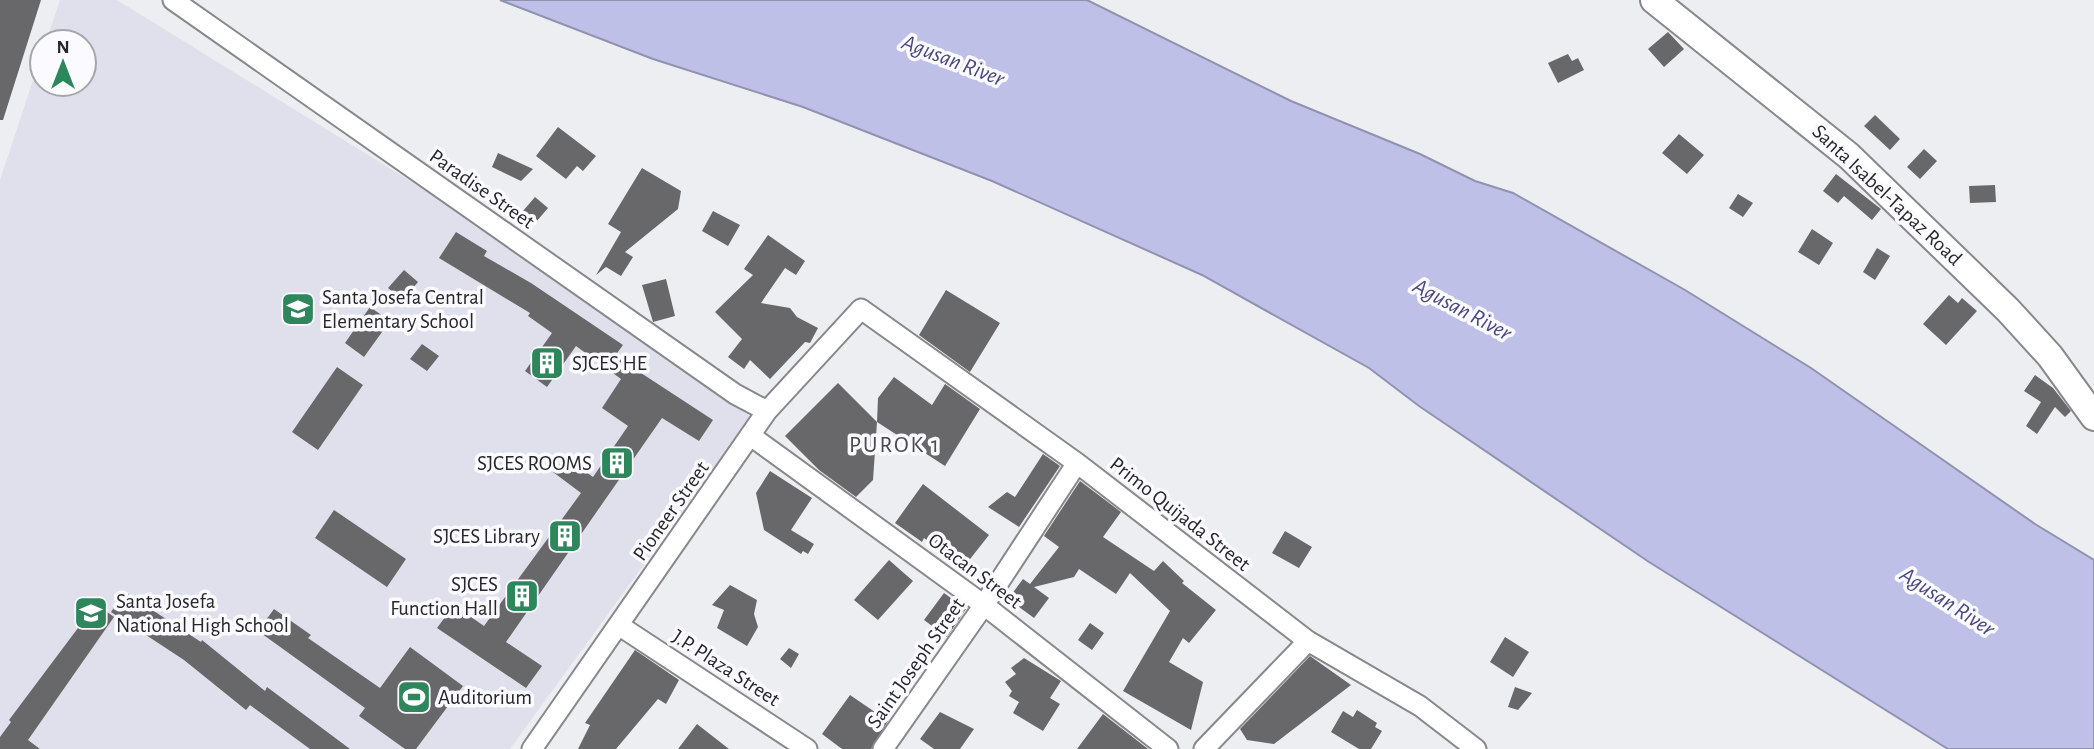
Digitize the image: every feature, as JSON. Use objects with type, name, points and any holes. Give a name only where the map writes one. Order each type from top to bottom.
[{"type":"street","name":"Paradise Street","points":[[173,0],[735,394],[766,411]]},
{"type":"street","name":"Santa Isabel-Tapaz Road","points":[[1654,0],[1849,156],[2008,310],[2050,356],[2094,416]]},
{"type":"street","name":"Pioneer Street","points":[[532,749],[620,626],[766,411],[861,309]]},
{"type":"street","name":"Primo Quijada Street","points":[[861,309],[1077,463],[1308,641],[1420,706],[1476,749]]},
{"type":"street","name":"Otacan Street","points":[[751,436],[984,605],[1168,749]]},
{"type":"street","name":"Saint Joseph Street","points":[[883,749],[984,605],[1077,463]]},
{"type":"street","name":"J.P. Plaza Street","points":[[620,626],[807,749]]},
{"type":"street","points":[[1204,749],[1308,641]]},
{"type":"shaded area","name":"Santa Josefa Central Elementary School","points":[[60,0],[117,0],[441,200],[751,417],[510,749],[0,749],[0,180],[28,95],[28,98],[98,98],[98,28],[51,28]]},
{"type":"water","name":"Agusan River","points":[[500,0],[1087,0],[1291,101],[1420,154],[1475,181],[1513,193],[1685,290],[1811,368],[2035,524],[2094,560],[2094,749],[1948,749],[1649,562],[1419,406],[1369,368],[1202,275],[992,181],[803,107],[653,59]]},
{"type":"building","points":[[0,0],[41,0],[32,28],[28,28],[28,41],[3,120],[0,120]]},
{"type":"building","points":[[1668,32],[1684,49],[1664,67],[1648,49]]},
{"type":"building","points":[[1568,54],[1572,61],[1578,58],[1584,70],[1558,83],[1548,63]]},
{"type":"building","points":[[1875,115],[1900,139],[1890,150],[1864,126]]},
{"type":"building","points":[[558,127],[596,156],[583,171],[577,166],[566,179],[536,156]]},
{"type":"building","points":[[1679,134],[1704,155],[1687,174],[1662,153]]},
{"type":"building","points":[[1924,149],[1937,161],[1920,179],[1907,167]]},
{"type":"building","points":[[498,153],[533,169],[521,181],[492,167]]},
{"type":"building","points":[[642,168],[681,191],[678,209],[625,252],[633,257],[621,276],[606,267],[596,275],[621,232],[608,224]]},
{"type":"building","points":[[1836,174],[1881,209],[1872,220],[1844,196],[1838,203],[1823,191]]},
{"type":"building","points":[[1995,185],[1996,202],[1970,203],[1969,186]]},
{"type":"building","points":[[1738,194],[1753,203],[1743,217],[1729,208]]},
{"type":"building","points":[[535,197],[548,208],[536,222],[523,211]]},
{"type":"building","points":[[713,211],[740,225],[728,246],[702,231]]},
{"type":"building","points":[[1812,229],[1833,243],[1819,265],[1798,252]]},
{"type":"building","points":[[456,232],[487,251],[484,256],[531,283],[623,345],[615,356],[713,420],[699,441],[662,418],[506,642],[542,666],[526,688],[437,628],[454,605],[484,626],[581,493],[553,472],[565,457],[593,477],[628,426],[602,408],[621,379],[576,346],[547,387],[525,371],[552,333],[528,316],[530,313],[439,258]]},
{"type":"building","points":[[768,235],[805,261],[796,275],[785,268],[761,303],[790,308],[797,317],[818,328],[810,343],[805,342],[770,379],[750,360],[744,369],[728,357],[742,339],[715,312],[753,275],[744,269]]},
{"type":"building","points":[[1877,248],[1890,256],[1875,280],[1863,272]]},
{"type":"building","points":[[404,270],[418,282],[403,300],[388,288]]},
{"type":"building","points":[[666,279],[675,316],[653,322],[642,285]]},
{"type":"building","points":[[946,290],[1000,323],[970,372],[919,335]]},
{"type":"building","points":[[1949,295],[1958,303],[1962,298],[1977,311],[1946,345],[1923,324]]},
{"type":"building","points":[[370,307],[390,321],[364,357],[345,343]]},
{"type":"building","points":[[422,344],[439,356],[427,371],[410,359]]},
{"type":"building","points":[[337,367],[363,385],[318,450],[292,432]]},
{"type":"building","points":[[2035,375],[2053,388],[2071,411],[2065,417],[2055,407],[2037,434],[2026,426],[2041,402],[2024,391]]},
{"type":"building","points":[[894,377],[932,405],[945,384],[980,409],[945,466],[877,422],[878,398]]},
{"type":"building","points":[[838,383],[877,422],[873,480],[856,497],[819,470],[785,436]]},
{"type":"building","points":[[1043,454],[1060,466],[1019,527],[988,507],[1007,492],[1015,497]]},
{"type":"building","points":[[770,471],[812,498],[791,530],[814,544],[808,554],[803,551],[801,554],[764,530],[756,493]]},
{"type":"building","points":[[1080,481],[1121,512],[1103,537],[1154,571],[1163,561],[1184,581],[1182,583],[1216,610],[1189,643],[1183,638],[1169,662],[1203,682],[1191,730],[1123,691],[1170,611],[1130,573],[1116,594],[1079,569],[1074,577],[1034,587],[1049,598],[1034,618],[1008,599],[1023,579],[1030,584],[1059,547],[1044,536]]},
{"type":"building","points":[[923,484],[989,535],[963,568],[924,538],[922,542],[895,523]]},
{"type":"building","points":[[334,510],[406,559],[387,587],[315,538]]},
{"type":"building","points":[[1285,531],[1312,547],[1299,568],[1272,553]]},
{"type":"building","points":[[889,560],[913,581],[878,620],[854,600]]},
{"type":"building","points":[[730,585],[757,600],[754,614],[758,627],[747,646],[717,628],[724,610],[712,605]]},
{"type":"building","points":[[125,592],[201,642],[202,640],[265,691],[267,687],[350,749],[310,749],[250,705],[246,710],[184,660],[111,612]]},
{"type":"building","points":[[944,593],[966,609],[947,637],[924,620]]},
{"type":"building","points":[[96,604],[114,617],[28,740],[40,749],[0,749],[0,737],[11,722],[9,720]]},
{"type":"building","name":"Auditorium","points":[[274,609],[311,635],[308,638],[380,688],[410,647],[463,686],[416,749],[405,749],[359,716],[365,708],[258,631]]},
{"type":"building","points":[[1090,623],[1104,633],[1092,650],[1078,640]]},
{"type":"building","points":[[1505,637],[1529,652],[1513,677],[1490,662]]},
{"type":"building","points":[[789,648],[799,654],[791,668],[780,659]]},
{"type":"building","points":[[635,650],[679,680],[666,704],[658,699],[616,749],[578,749],[590,725],[585,723]]},
{"type":"building","points":[[1310,656],[1351,685],[1274,744],[1247,740],[1240,729]]},
{"type":"building","points":[[1024,658],[1061,681],[1050,698],[1060,704],[1043,731],[1013,713],[1019,702],[1009,696],[1012,691],[1005,682],[1016,674],[1011,668]]},
{"type":"building","points":[[1515,687],[1532,693],[1518,710],[1508,707]]},
{"type":"building","points":[[850,695],[888,721],[871,749],[842,749],[822,734]]},
{"type":"building","points":[[1357,710],[1377,723],[1375,727],[1382,731],[1371,749],[1359,749],[1331,732],[1343,711],[1353,717]]},
{"type":"building","points":[[940,712],[974,729],[960,749],[934,749],[920,739]]},
{"type":"building","points":[[1103,714],[1148,749],[1077,749]]},
{"type":"building","points":[[697,724],[729,749],[678,749]]},
{"type":"place","name":"Santa Josefa Central Elementary School","points":[[298,309]]},
{"type":"place","name":"SJCES HE","points":[[547,363]]},
{"type":"place","name":"SJCES ROOMS","points":[[617,463]]},
{"type":"place","name":"SJCES Library","points":[[565,536]]},
{"type":"place","name":"SJCES Function Hall","points":[[522,596]]},
{"type":"place","name":"Santa Josefa National High School","points":[[91,613]]},
{"type":"place","name":"Auditorium","points":[[414,697]]},
{"type":"district","name":"PUROK 1","points":[[895,445]]}]
